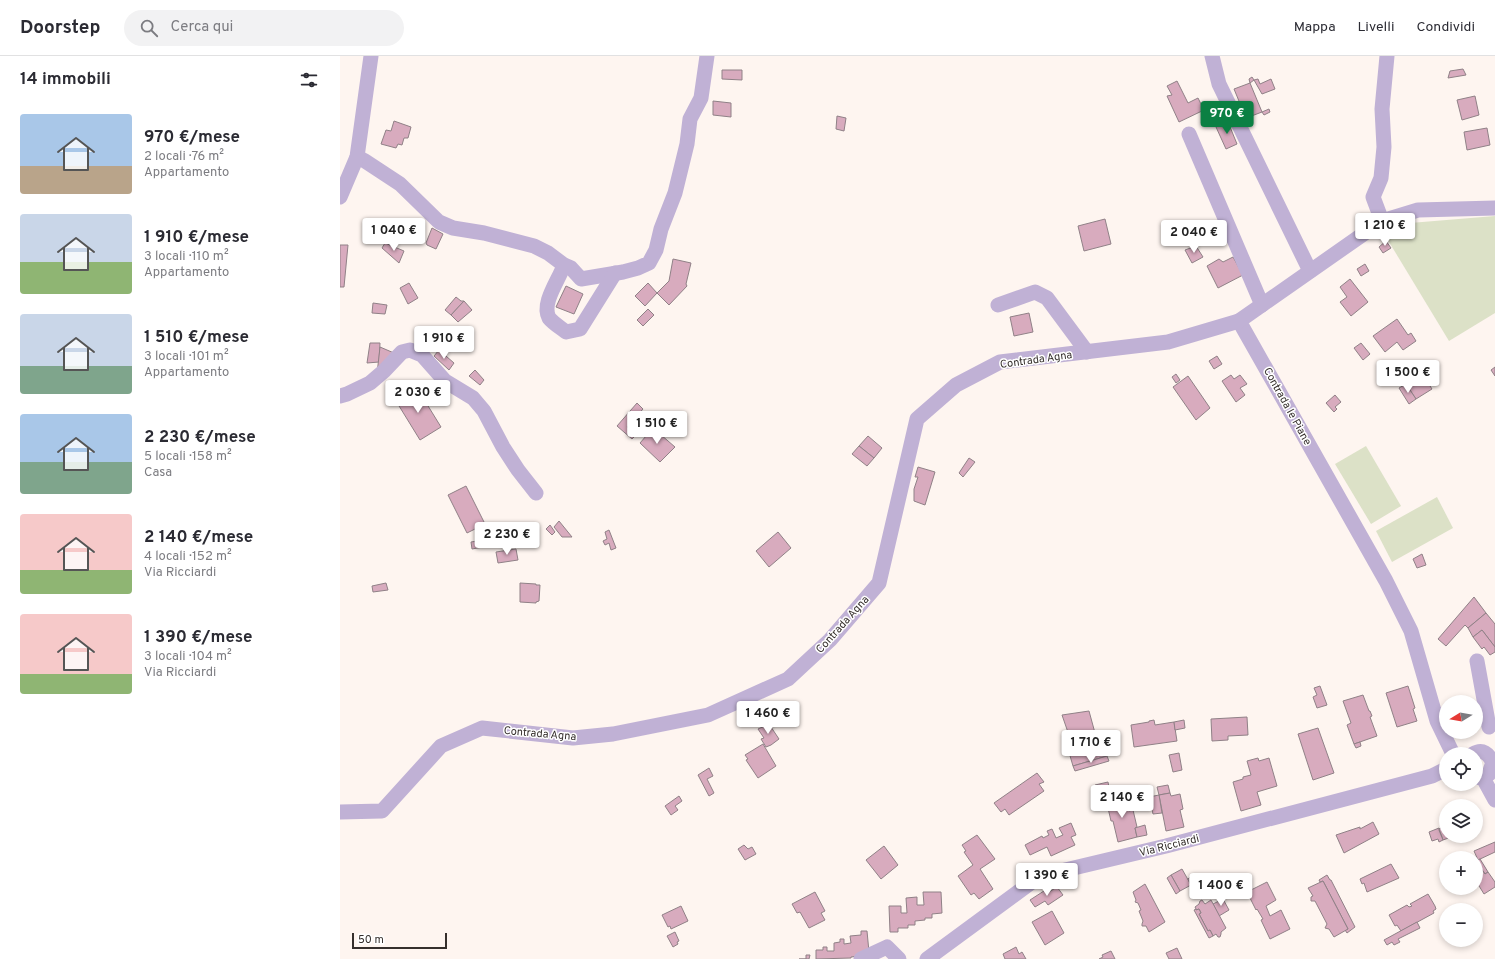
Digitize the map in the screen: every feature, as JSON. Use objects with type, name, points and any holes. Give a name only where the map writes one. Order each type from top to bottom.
[{"type":"street","points":[[340,197],[357,157],[371,56]]},
{"type":"street","points":[[357,157],[400,184],[439,222],[453,228],[484,233],[534,246],[571,268],[581,278],[638,268],[649,263],[656,250],[661,229],[673,199],[687,144],[690,119],[701,98],[707,56]]},
{"type":"street","points":[[1212,56],[1219,84],[1310,271]]},
{"type":"street","points":[[1382,221],[1373,197],[1381,178],[1384,147],[1382,109],[1387,56]]},
{"type":"street","points":[[1189,134],[1262,305]]},
{"type":"street","points":[[1239,321],[1382,221],[1418,210],[1495,208]]},
{"type":"street","points":[[564,265],[548,302],[547,312],[550,319],[566,332],[580,329],[615,273]]},
{"type":"street","points":[[998,305],[1035,292],[1046,298],[1087,352]]},
{"type":"street","name":"Contrada Agna","points":[[340,812],[382,811],[441,746],[482,728],[573,738],[613,734],[708,715],[788,680],[830,640],[879,583],[917,419],[956,385],[1000,362],[1168,342],[1239,321]]},
{"type":"street","name":"Contrada le Piane","points":[[1239,321],[1382,574],[1411,631],[1437,721],[1450,747]]},
{"type":"street","points":[[340,396],[370,383],[402,352],[410,350],[422,355],[445,381],[473,398],[484,411],[503,447],[518,470],[536,493]]},
{"type":"street","points":[[1477,662],[1492,723]]},
{"type":"street","points":[[1483,748],[1495,742]]},
{"type":"street","points":[[1483,753],[1488,753],[1494,762],[1491,772],[1483,775]]},
{"type":"street","name":"Via Ricciardi","points":[[927,959],[1040,876],[1166,846],[1439,776]]},
{"type":"street","points":[[1483,784],[1495,800]]},
{"type":"street","points":[[861,959],[887,947],[899,959]]},
{"type":"green space","points":[[1495,216],[1495,313],[1449,341],[1383,232],[1398,224]]},
{"type":"green space","points":[[1366,446],[1401,506],[1371,524],[1335,464]]},
{"type":"green space","points":[[1437,497],[1453,528],[1392,562],[1376,531]]},
{"type":"building","points":[[1463,69],[1466,75],[1448,78],[1450,71]]},
{"type":"building","points":[[722,70],[742,70],[742,80],[722,79]]},
{"type":"building","points":[[1252,77],[1254,80],[1250,83],[1249,79]]},
{"type":"building","points":[[1258,79],[1260,84],[1271,79],[1275,89],[1262,94],[1254,80]]},
{"type":"building","points":[[1177,81],[1188,103],[1198,98],[1204,110],[1179,122],[1167,96],[1172,95],[1167,86]]},
{"type":"building","points":[[1250,83],[1262,112],[1246,118],[1234,89]]},
{"type":"building","points":[[1475,96],[1479,115],[1462,120],[1457,100]]},
{"type":"building","points":[[713,101],[731,103],[731,117],[713,115]]},
{"type":"building","points":[[1269,109],[1270,112],[1264,115],[1262,112]]},
{"type":"building","points":[[837,116],[846,118],[844,131],[836,129]]},
{"type":"building","points":[[394,121],[411,127],[408,138],[404,138],[402,145],[398,144],[396,148],[381,144],[386,130],[391,131]]},
{"type":"building","points":[[1228,122],[1237,144],[1226,149],[1216,127]]},
{"type":"building","points":[[1487,128],[1490,145],[1467,150],[1464,132]]},
{"type":"building","points":[[1105,219],[1111,244],[1084,251],[1078,226]]},
{"type":"building","points":[[432,228],[443,234],[436,249],[427,245],[426,243]]},
{"type":"building","points":[[1386,241],[1391,248],[1383,253],[1379,247]]},
{"type":"building","points":[[385,243],[404,251],[399,263],[382,248]]},
{"type":"building","points":[[340,245],[348,245],[344,287],[340,287]]},
{"type":"building","points":[[1196,246],[1203,257],[1192,263],[1185,250]]},
{"type":"building","points":[[1233,257],[1243,275],[1218,288],[1207,266],[1219,259],[1223,262]]},
{"type":"building","points":[[673,259],[691,263],[686,284],[687,286],[669,305],[657,293],[669,281]]},
{"type":"building","points":[[1365,264],[1369,271],[1361,276],[1357,269]]},
{"type":"building","points":[[1350,279],[1368,302],[1351,316],[1340,302],[1347,297],[1340,287]]},
{"type":"building","points":[[409,283],[418,298],[408,304],[400,288]]},
{"type":"building","points":[[648,283],[657,293],[645,306],[635,296]]},
{"type":"building","points":[[566,286],[583,294],[574,314],[556,307]]},
{"type":"building","points":[[456,297],[461,301],[464,301],[451,315],[445,310]]},
{"type":"building","points":[[464,301],[472,310],[458,322],[451,315]]},
{"type":"building","points":[[373,303],[387,305],[385,314],[372,313]]},
{"type":"building","points":[[648,309],[654,315],[643,326],[637,320]]},
{"type":"building","points":[[1029,313],[1033,332],[1014,336],[1010,317]]},
{"type":"building","points":[[1397,319],[1408,335],[1411,333],[1416,341],[1403,350],[1397,342],[1385,352],[1373,336]]},
{"type":"building","points":[[370,343],[380,343],[379,362],[367,363]]},
{"type":"building","points":[[1361,343],[1370,354],[1363,360],[1354,348]]},
{"type":"building","points":[[380,347],[394,353],[377,374]]},
{"type":"building","points":[[439,350],[454,363],[449,370],[434,356]]},
{"type":"building","points":[[1217,356],[1222,364],[1214,369],[1209,361]]},
{"type":"building","points":[[1495,367],[1495,376],[1491,370]]},
{"type":"building","points":[[475,370],[484,380],[480,385],[469,376]]},
{"type":"building","points":[[1176,374],[1180,380],[1176,383],[1172,377]]},
{"type":"building","points":[[1422,374],[1432,389],[1416,399],[1406,384]]},
{"type":"building","points":[[1231,375],[1234,379],[1240,375],[1247,384],[1240,388],[1245,395],[1236,402],[1222,381]]},
{"type":"building","points":[[1188,376],[1210,408],[1196,420],[1173,387]]},
{"type":"building","points":[[1406,384],[1416,399],[1409,404],[1399,388]]},
{"type":"building","points":[[417,388],[441,427],[420,440],[396,401]]},
{"type":"building","points":[[1335,395],[1341,402],[1335,407],[1337,409],[1334,412],[1326,403]]},
{"type":"building","points":[[637,403],[643,409],[627,427],[636,435],[632,439],[617,426]]},
{"type":"building","points":[[653,428],[675,447],[660,462],[640,443]]},
{"type":"building","points":[[868,436],[882,448],[874,458],[859,446]]},
{"type":"building","points":[[859,446],[874,458],[867,466],[852,454]]},
{"type":"building","points":[[969,458],[975,462],[963,477],[959,473]]},
{"type":"building","points":[[918,467],[935,472],[925,505],[914,501],[914,489],[918,477],[915,477]]},
{"type":"building","points":[[466,486],[485,524],[467,533],[448,495]]},
{"type":"building","points":[[559,521],[572,537],[562,537],[554,527]]},
{"type":"building","points":[[550,525],[555,532],[552,535],[546,529]]},
{"type":"building","points":[[609,530],[616,548],[611,550],[609,543],[605,545],[603,541],[607,539],[605,532]]},
{"type":"building","points":[[537,531],[538,537],[472,549],[471,542]]},
{"type":"building","points":[[778,532],[791,548],[769,567],[756,551]]},
{"type":"building","points":[[516,549],[518,560],[498,563],[496,552]]},
{"type":"building","points":[[1422,554],[1426,565],[1417,568],[1413,559]]},
{"type":"building","points":[[386,583],[388,590],[373,592],[372,586]]},
{"type":"building","points":[[520,583],[540,585],[539,601],[536,603],[520,602]]},
{"type":"building","points":[[1474,597],[1486,613],[1468,628],[1465,625],[1446,646],[1438,639]]},
{"type":"building","points":[[1486,613],[1495,624],[1495,647],[1482,630],[1473,637],[1468,628]]},
{"type":"building","points":[[1482,630],[1495,647],[1495,652],[1490,655],[1484,647],[1482,649],[1473,637]]},
{"type":"building","points":[[1320,686],[1327,705],[1317,708],[1313,697],[1317,695],[1314,688]]},
{"type":"building","points":[[1408,686],[1415,708],[1413,709],[1417,721],[1397,727],[1386,693]]},
{"type":"building","points":[[1363,695],[1372,716],[1370,717],[1377,736],[1354,744],[1347,725],[1351,723],[1343,701]]},
{"type":"building","points":[[1089,711],[1095,733],[1071,741],[1062,715]]},
{"type":"building","points":[[1247,717],[1248,735],[1228,736],[1228,740],[1212,741],[1211,719]]},
{"type":"building","points":[[1154,720],[1155,725],[1174,722],[1177,741],[1134,747],[1131,725]]},
{"type":"building","points":[[1184,720],[1185,728],[1175,730],[1174,722]]},
{"type":"building","points":[[769,724],[779,739],[766,747],[761,739],[764,738],[758,729]]},
{"type":"building","points":[[1318,728],[1334,773],[1313,780],[1298,734]]},
{"type":"building","points":[[1100,732],[1107,756],[1073,766],[1066,742]]},
{"type":"building","points":[[1360,742],[1361,746],[1356,748],[1354,744]]},
{"type":"building","points":[[763,744],[776,766],[758,778],[746,760],[748,759],[745,755]]},
{"type":"building","points":[[1179,753],[1182,770],[1173,772],[1169,755]]},
{"type":"building","points":[[1107,756],[1109,761],[1075,771],[1073,766]]},
{"type":"building","points":[[1258,758],[1259,761],[1269,758],[1277,786],[1257,792],[1261,805],[1241,811],[1233,782],[1251,775],[1247,761]]},
{"type":"building","points":[[709,768],[713,776],[707,779],[714,793],[709,796],[698,775]]},
{"type":"building","points":[[1037,773],[1044,782],[1039,784],[1044,791],[1009,815],[1005,809],[1001,812],[994,803]]},
{"type":"building","points":[[1108,782],[1111,798],[1099,801],[1095,785]]},
{"type":"building","points":[[1168,785],[1170,793],[1159,795],[1157,787]]},
{"type":"building","points":[[1170,793],[1171,796],[1180,794],[1183,809],[1180,810],[1184,827],[1166,831],[1159,795]]},
{"type":"building","points":[[1122,795],[1124,804],[1127,804],[1129,811],[1133,810],[1137,827],[1135,828],[1137,837],[1118,842],[1108,808],[1111,807],[1109,798]]},
{"type":"building","points":[[1159,795],[1162,813],[1153,814],[1149,797]]},
{"type":"building","points":[[679,796],[682,801],[675,806],[678,810],[671,815],[665,806]]},
{"type":"building","points":[[1373,822],[1379,834],[1344,853],[1336,835],[1360,827],[1360,829]]},
{"type":"building","points":[[1071,823],[1076,835],[1071,837],[1075,845],[1051,856],[1047,847],[1030,855],[1025,845],[1042,836],[1043,838],[1049,835],[1047,831],[1052,829],[1056,838],[1063,835],[1059,828]]},
{"type":"building","points":[[1145,825],[1147,835],[1137,837],[1135,828]]},
{"type":"building","points":[[1439,828],[1439,842],[1438,839],[1432,841],[1429,832]]},
{"type":"building","points":[[977,835],[995,859],[980,869],[993,889],[979,899],[974,893],[971,895],[958,876],[973,865],[964,852],[966,851],[962,845]]},
{"type":"building","points":[[1495,842],[1495,852],[1483,858],[1483,851],[1474,851]]},
{"type":"building","points":[[744,845],[748,849],[752,847],[756,854],[745,860],[738,849]]},
{"type":"building","points":[[884,846],[898,865],[881,879],[866,860]]},
{"type":"building","points":[[1391,864],[1399,878],[1367,892],[1364,883],[1362,884],[1360,879]]},
{"type":"building","points":[[1483,864],[1488,872],[1485,874],[1483,871]]},
{"type":"building","points":[[1182,869],[1191,885],[1180,891],[1171,875]]},
{"type":"building","points":[[1483,871],[1485,874],[1488,872],[1495,882],[1495,887],[1484,894]]},
{"type":"building","points":[[1171,875],[1180,891],[1176,894],[1167,878]]},
{"type":"building","points":[[1327,875],[1355,927],[1347,933],[1345,930],[1348,929],[1323,881],[1320,882],[1319,880]]},
{"type":"building","points":[[1191,876],[1195,883],[1191,885],[1188,879]]},
{"type":"building","points":[[1323,881],[1348,929],[1334,937],[1329,929],[1325,928],[1327,924],[1315,901],[1311,901],[1311,897],[1313,896],[1308,888]]},
{"type":"building","points":[[1267,882],[1276,900],[1266,906],[1270,916],[1281,910],[1290,929],[1270,939],[1261,920],[1263,919],[1257,909],[1256,910],[1247,892]]},
{"type":"building","points":[[1145,884],[1165,922],[1149,932],[1146,926],[1142,926],[1143,921],[1139,911],[1141,910],[1138,903],[1135,902],[1136,900],[1133,892]]},
{"type":"building","points":[[1057,887],[1063,895],[1048,905],[1045,901],[1035,907],[1030,900],[1047,889],[1049,892]]},
{"type":"building","points":[[815,892],[825,911],[821,913],[825,920],[809,928],[800,912],[797,913],[792,904]]},
{"type":"building","points":[[923,892],[941,892],[942,913],[932,914],[932,918],[925,918],[925,920],[915,921],[915,925],[908,925],[908,928],[898,928],[898,932],[890,932],[889,906],[901,906],[901,913],[907,913],[906,898],[917,897],[917,905],[924,905]]},
{"type":"building","points":[[1428,894],[1436,909],[1433,911],[1434,913],[1401,931],[1397,925],[1395,926],[1389,915],[1407,905],[1409,907],[1412,906],[1410,904]]},
{"type":"building","points":[[1223,899],[1229,910],[1219,916],[1213,904]]},
{"type":"building","points":[[1202,900],[1205,904],[1211,900],[1226,928],[1221,932],[1220,937],[1216,934],[1213,936],[1210,930],[1208,931],[1199,914],[1201,913],[1199,909],[1196,910],[1195,907]]},
{"type":"building","points":[[681,906],[688,921],[671,929],[670,926],[668,927],[662,915]]},
{"type":"building","points":[[1199,909],[1201,913],[1199,914],[1208,931],[1210,930],[1213,936],[1209,938],[1194,910]]},
{"type":"building","points":[[1052,911],[1064,933],[1045,945],[1032,922]]},
{"type":"building","points":[[1417,922],[1420,928],[1398,939],[1400,942],[1394,945],[1392,942],[1387,945],[1384,940]]},
{"type":"building","points":[[861,931],[867,931],[869,952],[851,958],[816,959],[816,950],[823,950],[823,947],[827,947],[827,951],[834,951],[834,943],[840,942],[840,939],[844,939],[844,944],[851,943],[850,936],[861,935]]},
{"type":"building","points":[[675,932],[679,941],[677,942],[678,944],[673,947],[667,936]]},
{"type":"building","points":[[1016,947],[1019,954],[1022,952],[1026,959],[1005,959],[1003,954]]},
{"type":"building","points":[[1177,948],[1182,959],[1169,959],[1166,953]]},
{"type":"building","points":[[1111,951],[1115,959],[1099,959],[1103,957],[1102,955]]},
{"type":"building","points":[[806,955],[810,955],[809,959],[806,959]]}]
